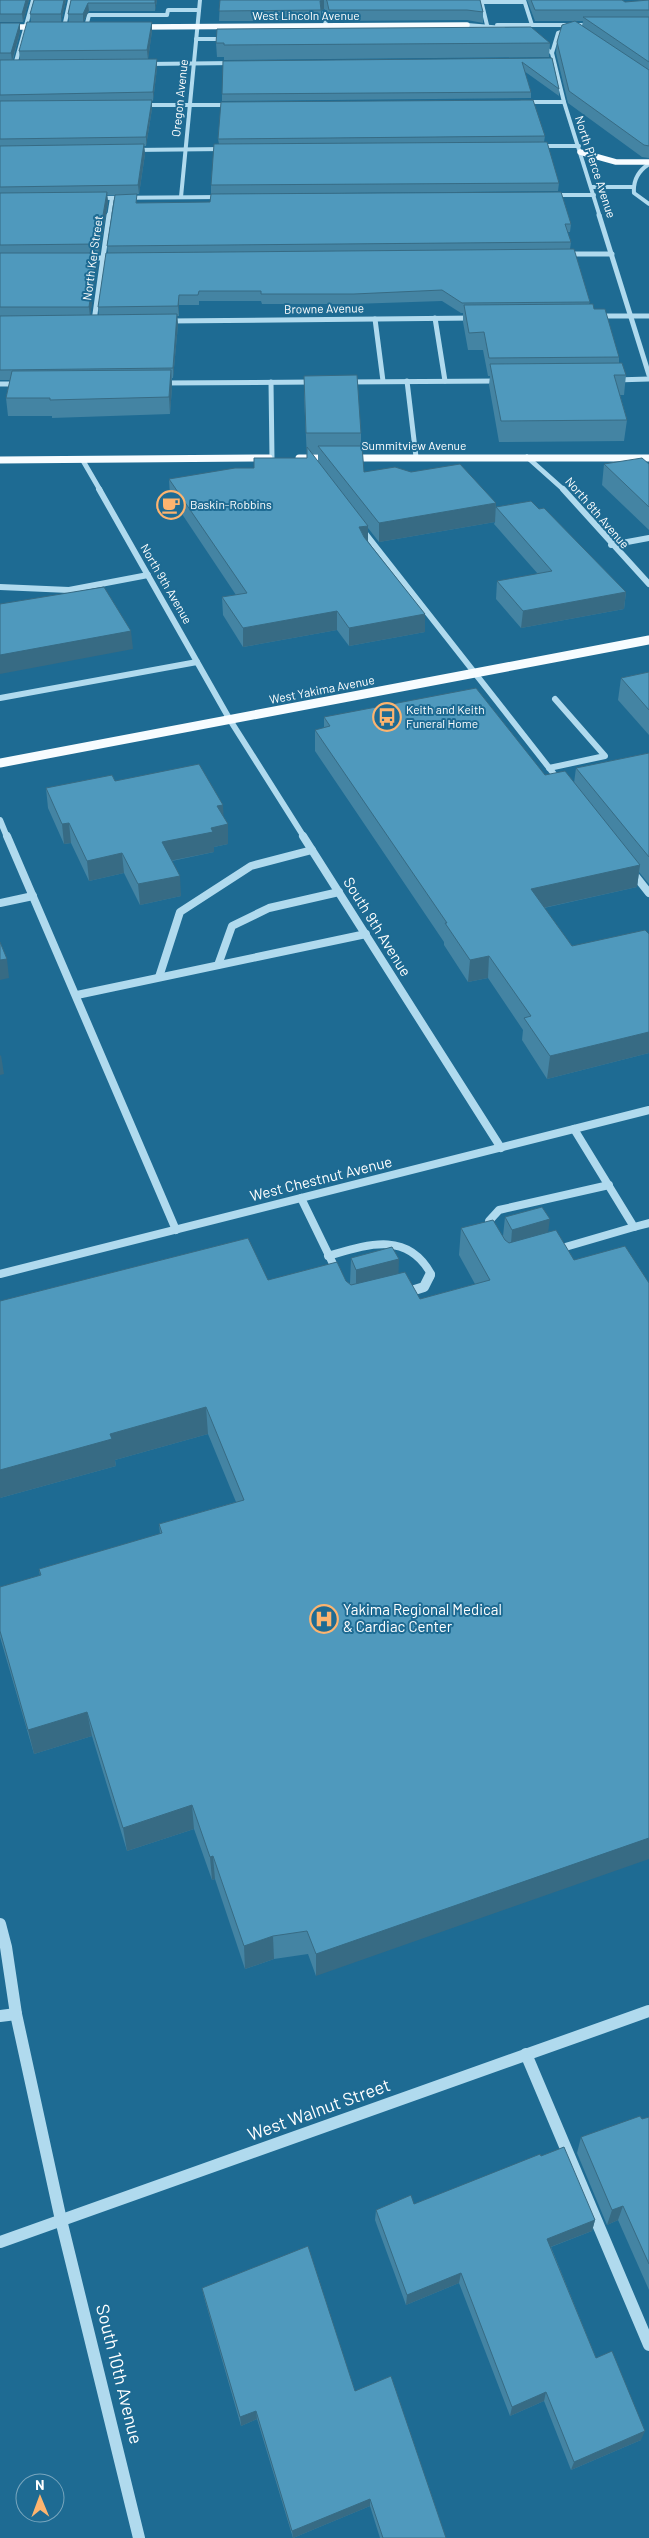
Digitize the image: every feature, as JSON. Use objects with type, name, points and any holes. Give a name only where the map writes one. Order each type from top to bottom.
[{"type":"main road","name":"West Lincoln Avenue","points":[[132,27],[466,24]]},
{"type":"main road","points":[[0,27],[45,27]]},
{"type":"main road","points":[[55,27],[72,27]]},
{"type":"main road","points":[[79,27],[95,27]]},
{"type":"main road","points":[[580,149],[616,162],[649,163]]},
{"type":"main road","points":[[0,460],[281,458]]},
{"type":"main road","name":"Summitview Avenue","points":[[290,458],[649,458]]},
{"type":"main road","name":"West Yakima Avenue","points":[[0,763],[649,640]]},
{"type":"street","points":[[15,65],[33,0]]},
{"type":"street","points":[[64,27],[70,0]]},
{"type":"street","points":[[86,27],[89,15],[167,15],[169,0]]},
{"type":"street","name":"Oregon Avenue","points":[[181,198],[200,0]]},
{"type":"street","points":[[487,25],[481,1],[524,1],[532,24]]},
{"type":"street","points":[[168,10],[199,10]]},
{"type":"street","points":[[324,12],[327,38]]},
{"type":"street","points":[[466,24],[518,31]]},
{"type":"street","name":"West Lincoln Avenue","points":[[466,24],[603,25],[575,28],[558,33],[552,53]]},
{"type":"street","points":[[575,28],[583,33]]},
{"type":"street","points":[[196,40],[234,39]]},
{"type":"street","points":[[538,42],[552,53]]},
{"type":"street","name":"North Pierce Avenue","points":[[552,53],[564,102],[631,316],[646,357],[649,375]]},
{"type":"street","points":[[546,61],[554,61]]},
{"type":"street","points":[[144,64],[243,63]]},
{"type":"street","points":[[8,65],[25,65]]},
{"type":"street","points":[[512,103],[564,102]]},
{"type":"street","points":[[133,105],[232,105]]},
{"type":"street","points":[[527,146],[580,149]]},
{"type":"street","points":[[127,150],[234,149]]},
{"type":"street","points":[[649,163],[635,178],[633,186],[634,193],[649,204]]},
{"type":"street","points":[[592,187],[633,186]]},
{"type":"street","points":[[550,195],[594,195]]},
{"type":"street","points":[[93,198],[230,197]]},
{"type":"street","name":"North Ker Street","points":[[94,321],[112,198]]},
{"type":"street","points":[[559,254],[612,254]]},
{"type":"street","points":[[75,258],[123,258]]},
{"type":"street","points":[[589,316],[649,316]]},
{"type":"street","points":[[435,318],[445,381]]},
{"type":"street","name":"Browne Avenue","points":[[162,321],[483,318]]},
{"type":"street","points":[[375,319],[383,381]]},
{"type":"street","points":[[84,321],[104,321]]},
{"type":"street","points":[[612,380],[649,379]]},
{"type":"street","points":[[336,382],[504,380]]},
{"type":"street","points":[[407,381],[416,457]]},
{"type":"street","points":[[271,382],[272,458]]},
{"type":"street","points":[[155,383],[318,382]]},
{"type":"street","points":[[0,384],[29,384]]},
{"type":"street","name":"North 8th Avenue","points":[[527,457],[552,476],[610,545],[649,584]]},
{"type":"street","points":[[308,458],[314,466]]},
{"type":"street","name":"North 9th Avenue","points":[[82,460],[230,720]]},
{"type":"street","points":[[359,525],[474,674],[568,791]]},
{"type":"street","points":[[610,545],[649,538]]},
{"type":"street","points":[[0,587],[69,590],[148,575]]},
{"type":"street","points":[[0,698],[198,662]]},
{"type":"street","points":[[549,768],[604,756],[555,699]]},
{"type":"street","name":"South 9th Avenue","points":[[230,720],[501,1148]]},
{"type":"street","points":[[0,820],[176,1230]]},
{"type":"street","points":[[159,977],[180,912],[251,866],[312,850]]},
{"type":"street","points":[[624,861],[649,893]]},
{"type":"street","points":[[218,965],[232,926],[269,908],[339,892]]},
{"type":"street","points":[[0,903],[33,896]]},
{"type":"street","points":[[76,995],[366,934]]},
{"type":"street","name":"West Chestnut Avenue","points":[[0,1274],[649,1110]]},
{"type":"street","points":[[574,1129],[634,1227]]},
{"type":"street","points":[[493,1239],[489,1233],[489,1220],[499,1210],[609,1185]]},
{"type":"street","points":[[301,1198],[340,1279]]},
{"type":"street","points":[[550,1252],[649,1223]]},
{"type":"street","points":[[328,1256],[374,1243],[408,1249],[426,1262],[431,1274],[424,1287],[393,1296]]},
{"type":"street","name":"South 10th Avenue","points":[[0,1924],[6,1947],[16,2014],[62,2220],[140,2538]]},
{"type":"street","name":"West Walnut Street","points":[[0,2242],[649,2011]]},
{"type":"street","points":[[0,2016],[16,2014]]},
{"type":"street","points":[[526,2054],[649,2345]]},
{"type":"building","points":[[0,0],[26,0],[22,14],[0,14]]},
{"type":"building","points":[[34,0],[64,0],[61,14],[30,14]]},
{"type":"building","points":[[71,0],[155,0],[155,3],[88,3],[83,14],[68,14]]},
{"type":"building","points":[[220,0],[322,0],[320,1],[321,10],[219,11]]},
{"type":"building","points":[[326,0],[480,0],[483,12],[467,10],[329,10]]},
{"type":"building","points":[[531,0],[622,0],[625,2],[649,0],[649,10],[535,10]]},
{"type":"building","points":[[583,17],[649,17],[649,62]]},
{"type":"building","points":[[575,21],[649,70],[649,146],[644,145],[569,91],[557,42],[562,25]]},
{"type":"building","points":[[27,22],[152,22],[147,50],[19,51]]},
{"type":"building","points":[[0,23],[20,23],[11,53],[0,53]]},
{"type":"building","points":[[531,27],[550,43],[224,45],[224,43],[216,43],[217,29]]},
{"type":"building","points":[[552,58],[559,89],[522,62],[531,92],[222,94],[223,61]]},
{"type":"building","points":[[157,59],[153,92],[0,95],[0,60]]},
{"type":"building","points":[[152,100],[146,137],[0,139],[0,101]]},
{"type":"building","points":[[533,100],[545,136],[218,139],[221,102]]},
{"type":"building","points":[[547,142],[559,183],[211,185],[214,144]]},
{"type":"building","points":[[144,144],[138,185],[0,187],[0,146]]},
{"type":"building","points":[[107,192],[98,244],[0,245],[0,193]]},
{"type":"building","points":[[561,192],[571,224],[565,224],[571,242],[107,246],[115,195],[137,194],[136,203],[210,202],[211,194]]},
{"type":"building","points":[[574,249],[590,302],[462,303],[442,290],[354,294],[261,294],[261,291],[199,291],[198,295],[179,295],[178,306],[98,307],[106,253]]},
{"type":"building","points":[[0,253],[97,253],[89,307],[0,307]]},
{"type":"building","points":[[593,304],[594,309],[605,309],[619,357],[489,358],[484,332],[469,333],[464,305]]},
{"type":"building","points":[[177,314],[173,368],[0,370],[0,316]]},
{"type":"building","points":[[622,363],[626,375],[614,375],[627,420],[501,421],[490,364]]},
{"type":"building","points":[[171,370],[169,397],[50,400],[50,398],[6,398],[12,371]]},
{"type":"building","points":[[357,375],[361,433],[306,433],[304,376]]},
{"type":"building","points":[[318,446],[362,446],[364,472],[395,467],[411,472],[460,464],[496,503],[379,523]]},
{"type":"building","points":[[307,447],[368,526],[359,527],[364,537],[425,614],[349,628],[337,611],[243,628],[222,597],[247,593],[169,479],[235,468],[254,468],[254,458],[307,458]]},
{"type":"building","points":[[642,458],[649,464],[649,507],[604,464]]},
{"type":"building","points":[[531,501],[539,509],[544,508],[626,592],[523,611],[497,581],[552,571],[496,507]]},
{"type":"building","points":[[104,587],[131,631],[0,655],[0,604]]},
{"type":"building","points":[[649,672],[649,710],[621,678]]},
{"type":"building","points":[[476,688],[545,775],[565,771],[640,865],[531,889],[572,946],[645,930],[649,934],[649,1032],[550,1056],[524,1018],[531,1016],[489,956],[470,960],[445,923],[447,923],[315,730],[330,726],[324,717]]},
{"type":"building","points":[[649,753],[649,857],[576,768]]},
{"type":"building","points":[[199,764],[223,805],[217,806],[228,824],[211,828],[213,832],[162,842],[180,876],[138,884],[122,853],[87,861],[69,823],[62,824],[46,788],[112,775],[115,781]]},
{"type":"building","points":[[0,942],[7,959],[0,960]]},
{"type":"building","points":[[542,1207],[550,1219],[512,1230],[505,1217]]},
{"type":"building","name":"Yakima Regional Medical & Cardiac Center","points":[[493,1220],[505,1240],[509,1243],[556,1230],[574,1260],[625,1246],[649,1283],[649,1838],[316,1954],[307,1931],[273,1936],[244,1946],[213,1856],[210,1857],[192,1805],[123,1828],[87,1712],[28,1730],[0,1631],[0,1587],[41,1575],[39,1569],[162,1533],[159,1524],[244,1500],[206,1407],[110,1434],[112,1439],[0,1470],[0,1301],[248,1238],[268,1280],[337,1262],[346,1281],[351,1285],[405,1272],[420,1299],[490,1280],[461,1228]]},
{"type":"building","points":[[392,1247],[399,1259],[356,1270],[351,1258]]},
{"type":"building","points":[[640,2116],[642,2119],[649,2117],[649,2264],[623,2206],[612,2210],[581,2137]]},
{"type":"building","points":[[564,2147],[595,2220],[547,2239],[596,2358],[612,2351],[645,2431],[574,2462],[546,2392],[512,2407],[461,2273],[407,2295],[376,2210],[411,2195],[414,2204],[540,2154],[541,2156]]},
{"type":"building","points":[[308,2246],[355,2391],[391,2376],[446,2538],[383,2538],[370,2499],[292,2531],[256,2411],[240,2417],[202,2288]]},
{"type":"place","name":"Baskin-Robbins","points":[[171,505]]},
{"type":"place","name":"Keith and Keith Funeral Home","points":[[387,717]]},
{"type":"place","name":"Yakima Regional Medical & Cardiac Center","points":[[324,1619]]}]
